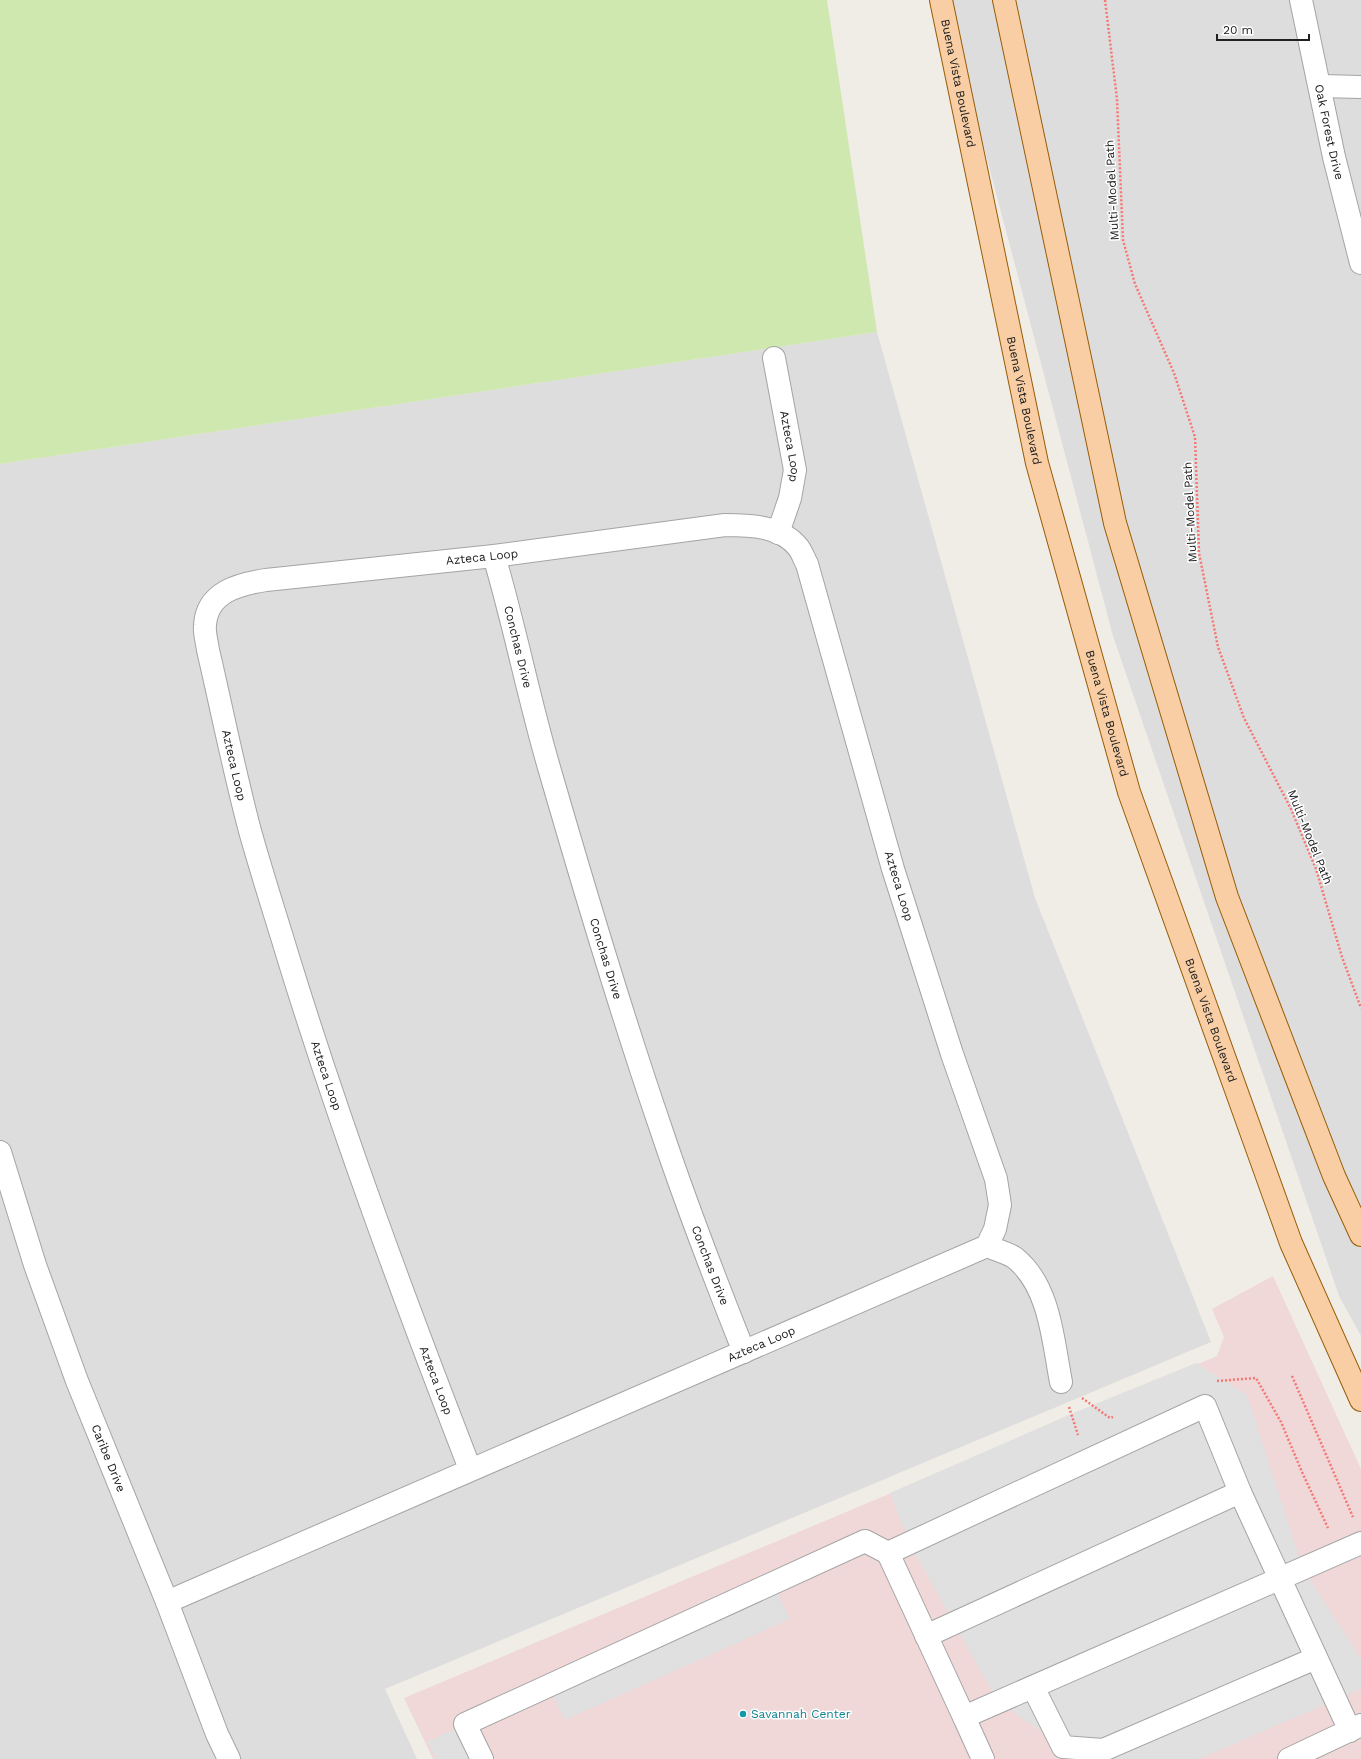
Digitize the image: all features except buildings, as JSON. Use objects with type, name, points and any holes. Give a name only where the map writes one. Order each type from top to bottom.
[{"type":"main road","name":"Buena Vista Boulevard","points":[[941,0],[1037,463],[1130,792],[1291,1243],[1361,1400]]},
{"type":"main road","points":[[1004,0],[1115,523],[1227,897],[1332,1168],[1361,1235]]},
{"type":"street","name":"Oak Forest Drive","points":[[1301,0],[1334,157],[1361,263]]},
{"type":"street","points":[[1320,86],[1361,87]]},
{"type":"street","name":"Azteca Loop","points":[[774,358],[795,470],[790,498],[778,533]]},
{"type":"street","name":"Azteca Loop","points":[[167,1602],[470,1469],[987,1246],[995,1229],[1000,1205],[996,1179],[952,1054],[893,869],[807,564],[798,548],[786,537],[778,533],[748,525],[725,525],[494,556],[242,584],[222,593],[210,608],[205,625],[210,657],[250,831],[312,1034],[398,1282],[470,1469]]},
{"type":"street","name":"Conchas Drive","points":[[494,556],[509,606],[549,769],[619,1000],[662,1133],[700,1239],[744,1352]]},
{"type":"street","name":"Caribe Drive","points":[[0,1152],[35,1265],[77,1381],[167,1602],[217,1734],[229,1759]]},
{"type":"street","points":[[987,1246],[1014,1258],[1035,1280],[1045,1307],[1061,1382]]},
{"type":"street","points":[[888,1553],[1205,1406],[1240,1492],[1316,1658],[1355,1728],[1324,1751],[1289,1759]]},
{"type":"street","points":[[926,1636],[1240,1492]]},
{"type":"street","points":[[482,1759],[464,1724],[865,1541],[888,1553],[983,1759]]},
{"type":"street","points":[[964,1717],[1361,1543]]},
{"type":"street","points":[[1033,1687],[1063,1747],[1103,1750],[1316,1658]]},
{"type":"path","name":"Multi-Model Path","points":[[1105,0],[1117,99],[1123,240],[1135,284],[1174,372],[1195,437],[1199,554],[1218,647],[1244,718],[1292,809],[1316,870],[1342,957],[1361,1008]]},
{"type":"path","points":[[1292,1376],[1355,1522]]},
{"type":"path","points":[[1061,1382],[1087,1460]]},
{"type":"shaded area","points":[[945,0],[1361,0],[1361,1336],[1339,1296],[1113,636]]},
{"type":"shaded area","points":[[877,332],[1035,898],[1211,1342],[385,1689],[417,1759],[0,1759],[0,464]]},
{"type":"shaded area","points":[[1273,1276],[1361,1469],[1361,1759],[433,1759],[404,1698],[1217,1356],[1224,1337],[1212,1309]]},
{"type":"shaded area","points":[[1196,1363],[1247,1395],[1303,1569],[1361,1659],[1361,1689],[1199,1759],[1082,1759],[998,1702],[909,1543],[890,1493],[1071,1414]]},
{"type":"shaded area","points":[[773,1583],[790,1619],[565,1720],[548,1686]]},
{"type":"shaded area","points":[[465,1724],[482,1759],[436,1759],[427,1742]]},
{"type":"green space","points":[[0,0],[827,0],[877,332],[0,464]]},
{"type":"place","name":"Savannah Center","points":[[743,1714]]}]
